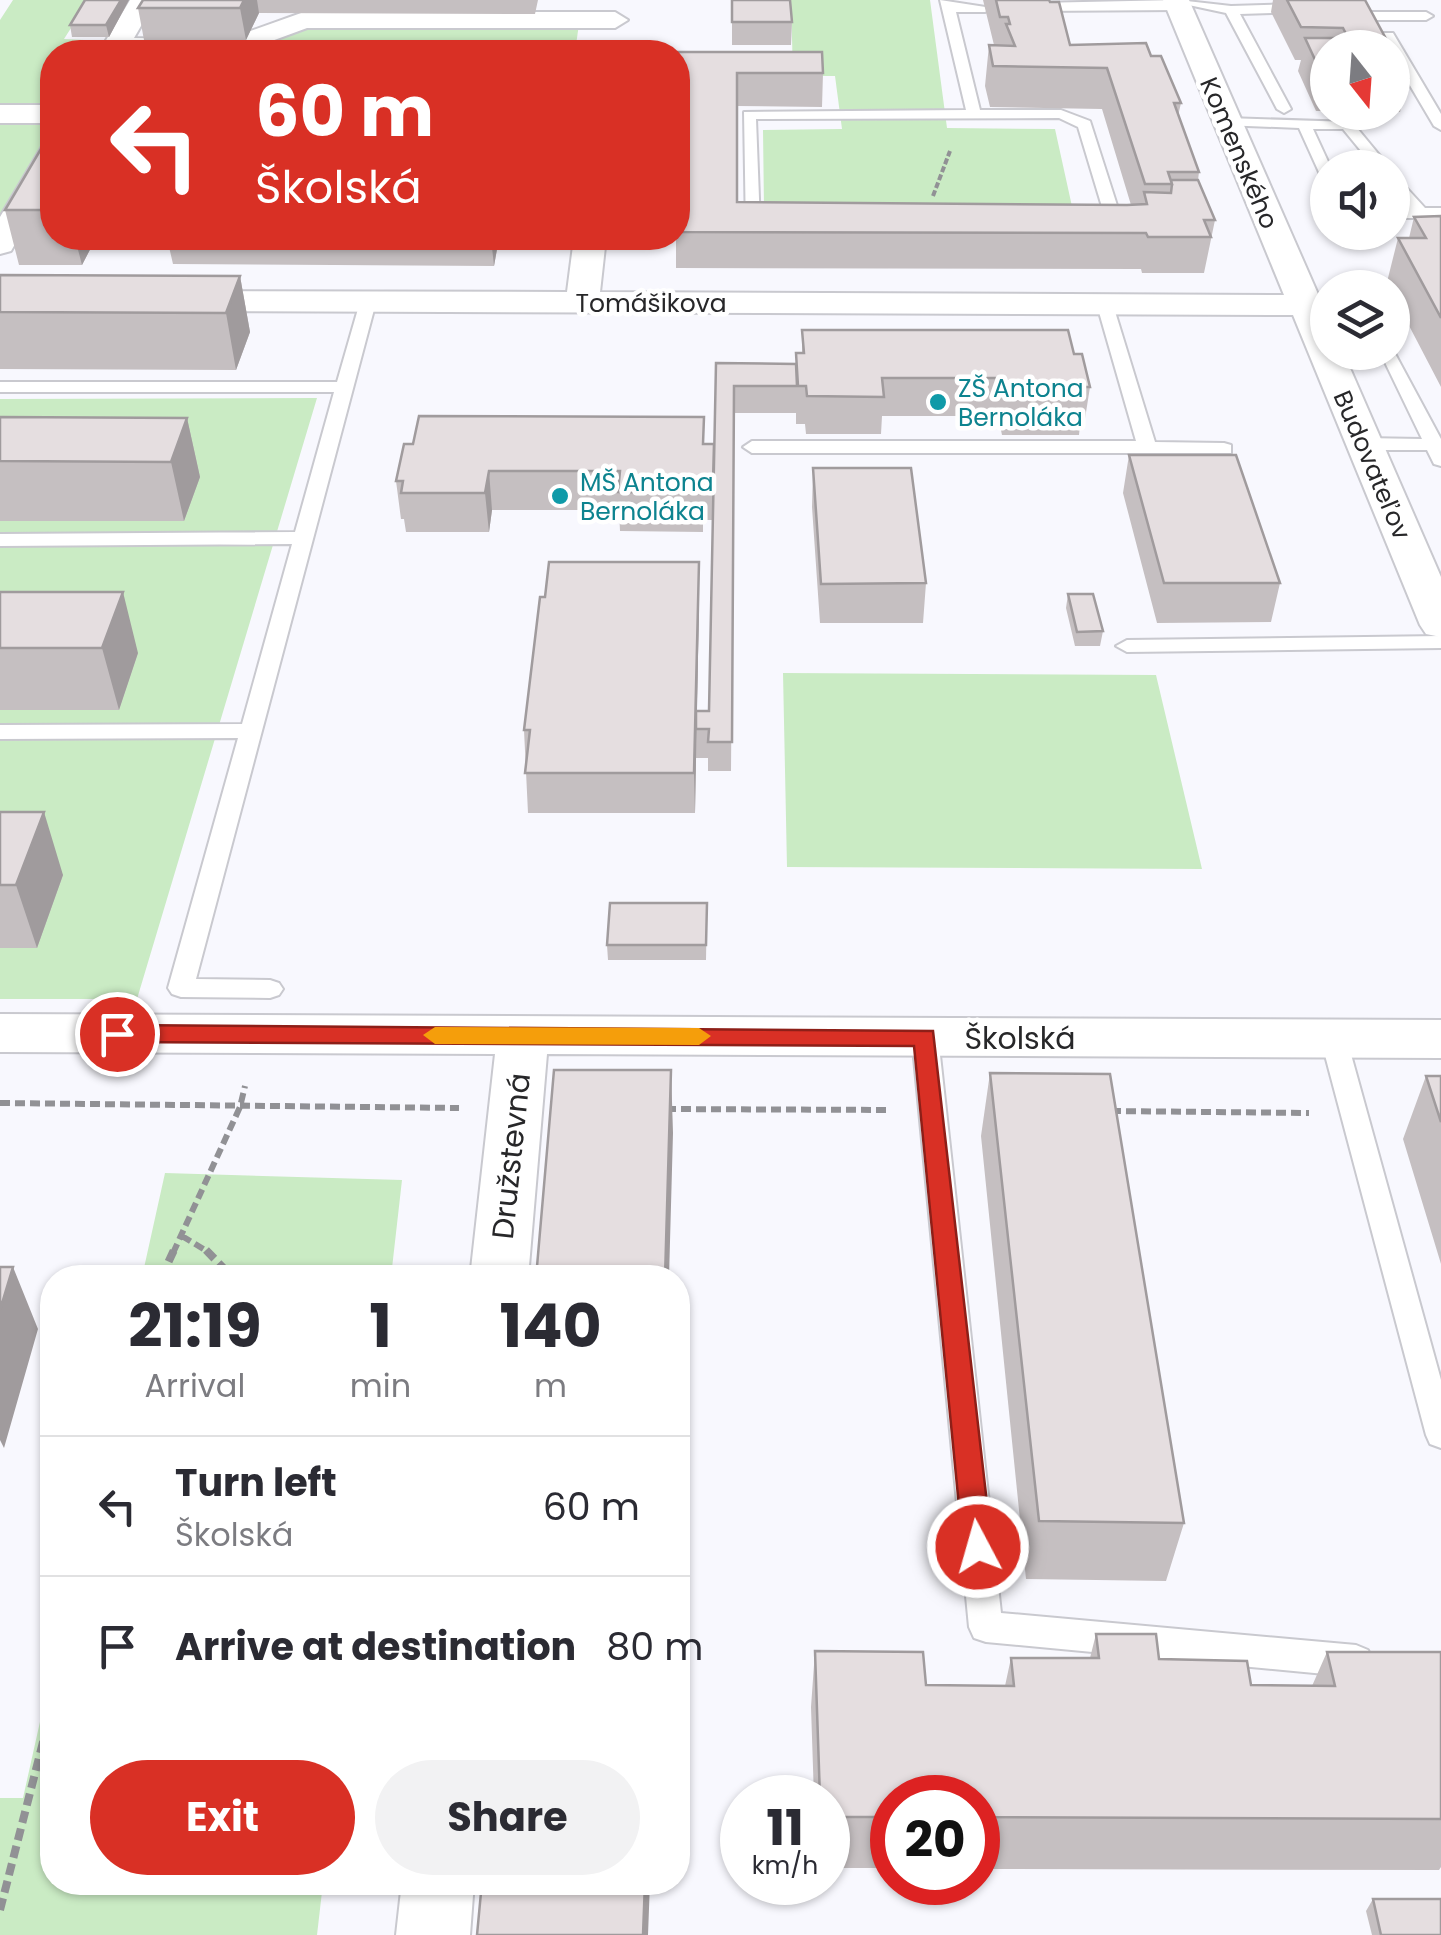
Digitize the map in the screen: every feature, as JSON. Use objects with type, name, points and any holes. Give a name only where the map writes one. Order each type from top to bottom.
[{"type":"street","points":[[119,40],[142,0]]},
{"type":"street","name":"Komenského","points":[[1180,2],[1226,122],[1310,295]]},
{"type":"street","points":[[250,40],[304,20],[616,10],[613,40]]},
{"type":"street","points":[[0,114],[40,114]]},
{"type":"street","points":[[0,244],[40,175]]},
{"type":"street","points":[[582,303],[589,250]]},
{"type":"street","name":"Tomášikova","points":[[155,301],[1310,305]]},
{"type":"street","name":"Budovateľov","points":[[1337,370],[1362,444],[1440,625]]},
{"type":"street","name":"Školská","points":[[0,1033],[1441,1040]]},
{"type":"street","name":"Družstevná","points":[[500,1265],[523,1036]]},
{"type":"street","points":[[433,1935],[437,1895]]},
{"type":"lane","points":[[1036,7],[1180,2],[1232,10],[1329,8],[1350,16],[1426,16]]},
{"type":"lane","points":[[970,114],[948,4],[985,8]]},
{"type":"lane","points":[[1232,10],[1284,109]]},
{"type":"lane","points":[[1410,73],[1441,126]]},
{"type":"lane","points":[[970,114],[1062,114],[1086,124],[1114,221],[1103,231],[752,230],[750,115],[970,114]]},
{"type":"lane","points":[[1226,122],[1348,125],[1368,150]]},
{"type":"lane","points":[[1304,124],[1316,150]]},
{"type":"lane","points":[[1410,200],[1420,213]]},
{"type":"lane","points":[[1410,213],[1441,213]]},
{"type":"lane","points":[[270,989],[181,988],[368,302]]},
{"type":"lane","points":[[1106,305],[1147,447]]},
{"type":"lane","points":[[1397,370],[1438,450]]},
{"type":"lane","points":[[0,387],[345,387]]},
{"type":"lane","points":[[1362,444],[1438,450]]},
{"type":"lane","points":[[752,447],[1224,450]]},
{"type":"lane","points":[[0,540],[304,538]]},
{"type":"lane","points":[[1128,646],[1440,625]]},
{"type":"lane","points":[[0,732],[251,731]]},
{"type":"lane","points":[[925,1038],[986,1626],[1382,1664]]},
{"type":"lane","points":[[1334,1040],[1441,1436]]},
{"type":"path","points":[[923,230],[926,212],[970,114]]},
{"type":"path","points":[[167,1265],[240,1106],[249,1073]]},
{"type":"path","points":[[0,1104],[516,1108]]},
{"type":"path","points":[[655,1109],[932,1110]]},
{"type":"path","points":[[1104,1112],[1353,1113]]},
{"type":"path","points":[[182,1236],[210,1253],[221,1265]]},
{"type":"path","points":[[0,1907],[40,1754]]},
{"type":"green space","points":[[13,0],[89,0],[64,39],[84,40],[40,40],[40,148],[0,216],[0,20]]},
{"type":"green space","points":[[791,0],[930,0],[947,128],[1055,129],[1073,211],[764,209],[763,130],[842,129],[835,76],[793,76]]},
{"type":"green space","points":[[579,24],[577,40],[257,40],[266,25]]},
{"type":"green space","points":[[317,398],[137,999],[0,999],[0,399]]},
{"type":"green space","points":[[783,673],[1156,675],[1202,869],[787,867]]},
{"type":"green space","points":[[165,1173],[402,1180],[392,1265],[145,1265]]},
{"type":"green space","points":[[40,1722],[40,1895],[322,1895],[317,1935],[0,1935],[0,1798],[23,1798]]},
{"type":"building","points":[[85,0],[121,0],[106,25],[70,25]]},
{"type":"building","points":[[143,0],[244,0],[240,8],[138,8]]},
{"type":"building","points":[[732,0],[790,0],[792,22],[732,22]]},
{"type":"building","points":[[996,0],[1059,2],[1070,45],[1146,43],[1151,56],[1161,56],[1181,103],[1174,103],[1199,172],[1168,172],[1172,184],[1145,184],[1107,68],[993,66],[989,45],[1015,46],[1006,24],[1010,24],[1008,17],[1000,17]]},
{"type":"building","points":[[1287,0],[1365,0],[1381,30],[1344,30],[1301,27]]},
{"type":"building","points":[[690,52],[822,52],[823,73],[737,73],[737,202],[1127,205],[1147,204],[1144,192],[1171,193],[1171,180],[1198,180],[1215,220],[1204,220],[1211,237],[1148,237],[1146,233],[690,232]]},
{"type":"building","points":[[40,151],[40,210],[5,210]]},
{"type":"building","points":[[1441,216],[1441,318],[1404,250],[1410,250],[1410,238],[1426,238],[1414,217]]},
{"type":"building","points":[[0,275],[240,276],[226,313],[0,312]]},
{"type":"building","points":[[802,330],[1068,330],[1074,354],[1082,354],[1090,387],[1082,387],[1084,397],[1006,397],[1002,378],[882,378],[884,397],[807,396],[806,386],[798,386],[796,353],[804,353]]},
{"type":"building","points":[[716,363],[796,364],[797,386],[734,386],[732,742],[708,742],[709,729],[696,729],[696,711],[709,711]]},
{"type":"building","points":[[419,416],[704,417],[703,444],[714,444],[713,481],[703,481],[703,493],[618,492],[620,471],[489,471],[485,493],[401,493],[403,481],[396,481],[404,444],[413,444]]},
{"type":"building","points":[[0,417],[187,418],[171,462],[0,461]]},
{"type":"building","points":[[1129,455],[1236,455],[1280,583],[1164,583]]},
{"type":"building","points":[[813,468],[911,468],[926,583],[821,584]]},
{"type":"building","points":[[549,562],[699,562],[694,773],[525,773],[530,730],[524,730],[540,597],[545,597]]},
{"type":"building","points":[[0,592],[123,592],[102,648],[0,648]]},
{"type":"building","points":[[1068,594],[1093,594],[1103,631],[1077,632]]},
{"type":"building","points":[[0,812],[44,812],[16,885],[0,885]]},
{"type":"building","points":[[610,903],[707,903],[706,945],[607,945]]},
{"type":"building","points":[[554,1070],[671,1070],[665,1265],[537,1265]]},
{"type":"building","points":[[990,1073],[1110,1074],[1184,1523],[1039,1521]]},
{"type":"building","points":[[1426,1076],[1441,1076],[1441,1122]]},
{"type":"building","points":[[0,1267],[13,1267],[0,1310]]},
{"type":"building","points":[[1096,1634],[1156,1634],[1159,1659],[1247,1661],[1251,1685],[1335,1686],[1327,1652],[1441,1652],[1441,1819],[1000,1817],[1000,1775],[870,1775],[870,1817],[850,1817],[850,1775],[819,1775],[815,1651],[923,1652],[926,1685],[1014,1686],[1011,1658],[1099,1658]]},
{"type":"building","points":[[481,1895],[645,1895],[643,1935],[477,1935]]},
{"type":"building","points":[[1373,1899],[1441,1899],[1441,1935],[1381,1935]]},
{"type":"slow traffic","points":[[435,1035],[699,1036]]},
{"type":"place","name":"ZŠ Antona Bernoláka","points":[[938,402]]},
{"type":"place","name":"MŠ Antona Bernoláka","points":[[560,496]]},
{"type":"route","points":[[117,1034],[925,1038],[978,1547]]}]
